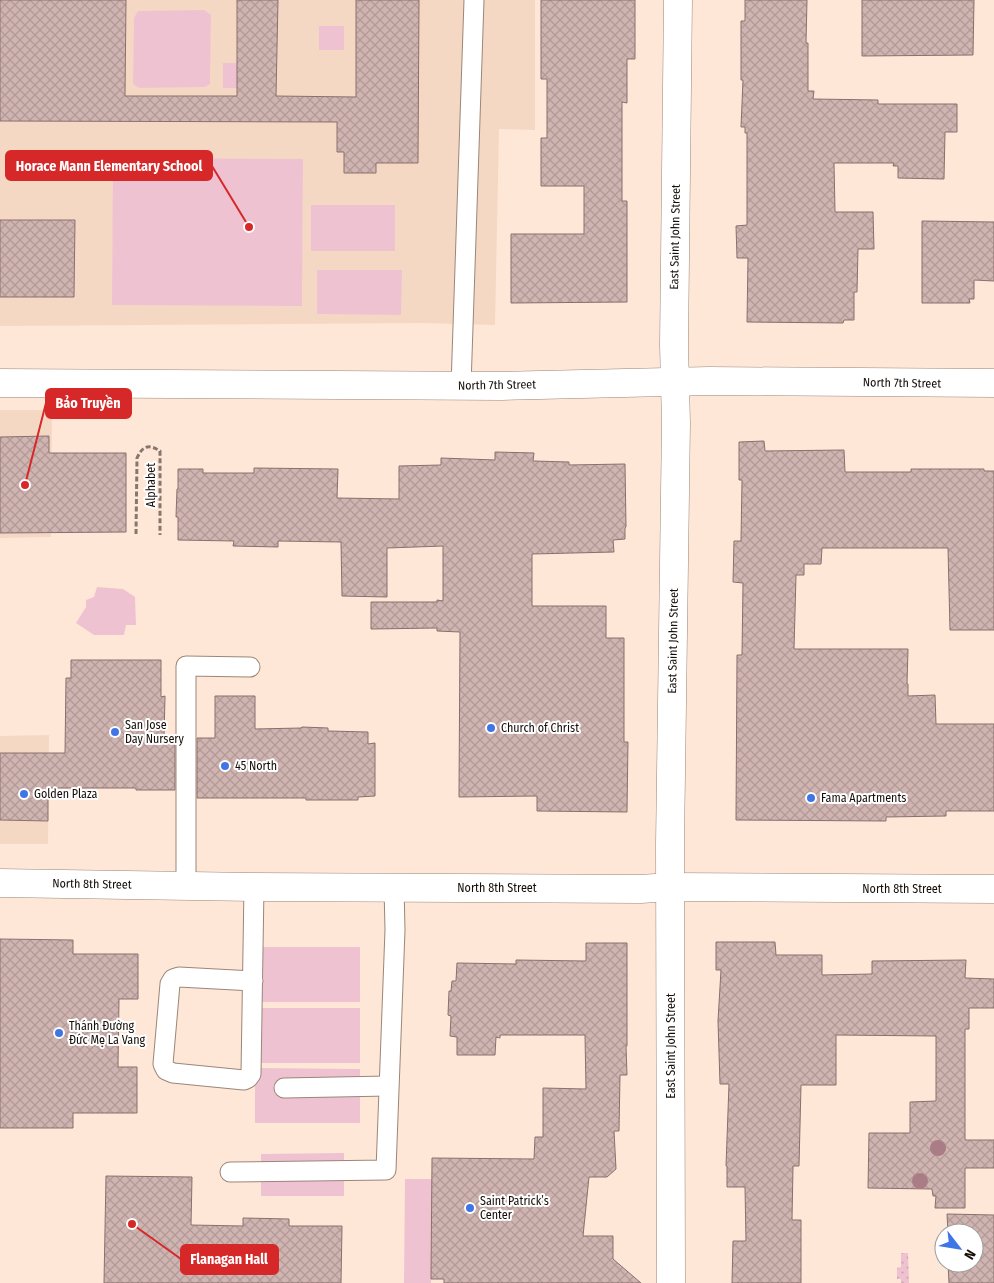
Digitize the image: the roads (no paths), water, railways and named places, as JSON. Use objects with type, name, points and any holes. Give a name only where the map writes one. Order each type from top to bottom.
[{"type":"street","name":"East Saint John Street","points":[[671,1283],[670,887],[676,423],[674,345],[678,0]]},
{"type":"street","name":"North 7th Street","points":[[0,383],[461,386],[709,381],[994,383]]},
{"type":"street","name":"North 8th Street","points":[[0,883],[254,887],[994,889]]},
{"type":"lane","points":[[461,386],[474,0]]},
{"type":"lane","points":[[186,886],[186,666],[250,667]]},
{"type":"lane","points":[[253,980],[179,977],[173,979],[170,984],[163,1064],[166,1070],[173,1073],[244,1080],[250,1074],[253,980],[254,887]]},
{"type":"lane","points":[[230,1172],[386,1170],[395,930],[394,887]]},
{"type":"lane","points":[[284,1088],[388,1086]]},
{"type":"place","name":"Horace Mann Elementary School","points":[[249,227]]},
{"type":"place","name":"Bảo Truyền","points":[[25,485]]},
{"type":"place","name":"Church of Christ","points":[[491,728]]},
{"type":"place","name":"San Jose Day Nursery","points":[[115,732]]},
{"type":"place","name":"45 North","points":[[225,766]]},
{"type":"place","name":"Golden Plaza","points":[[24,794]]},
{"type":"place","name":"Fama Apartments","points":[[811,798]]},
{"type":"place","name":"Thánh Đường Đức Mẹ La Vang","points":[[59,1033]]},
{"type":"place","name":"Saint Patrick’s Center","points":[[470,1208]]},
{"type":"place","name":"Flanagan Hall","points":[[132,1224]]}]
